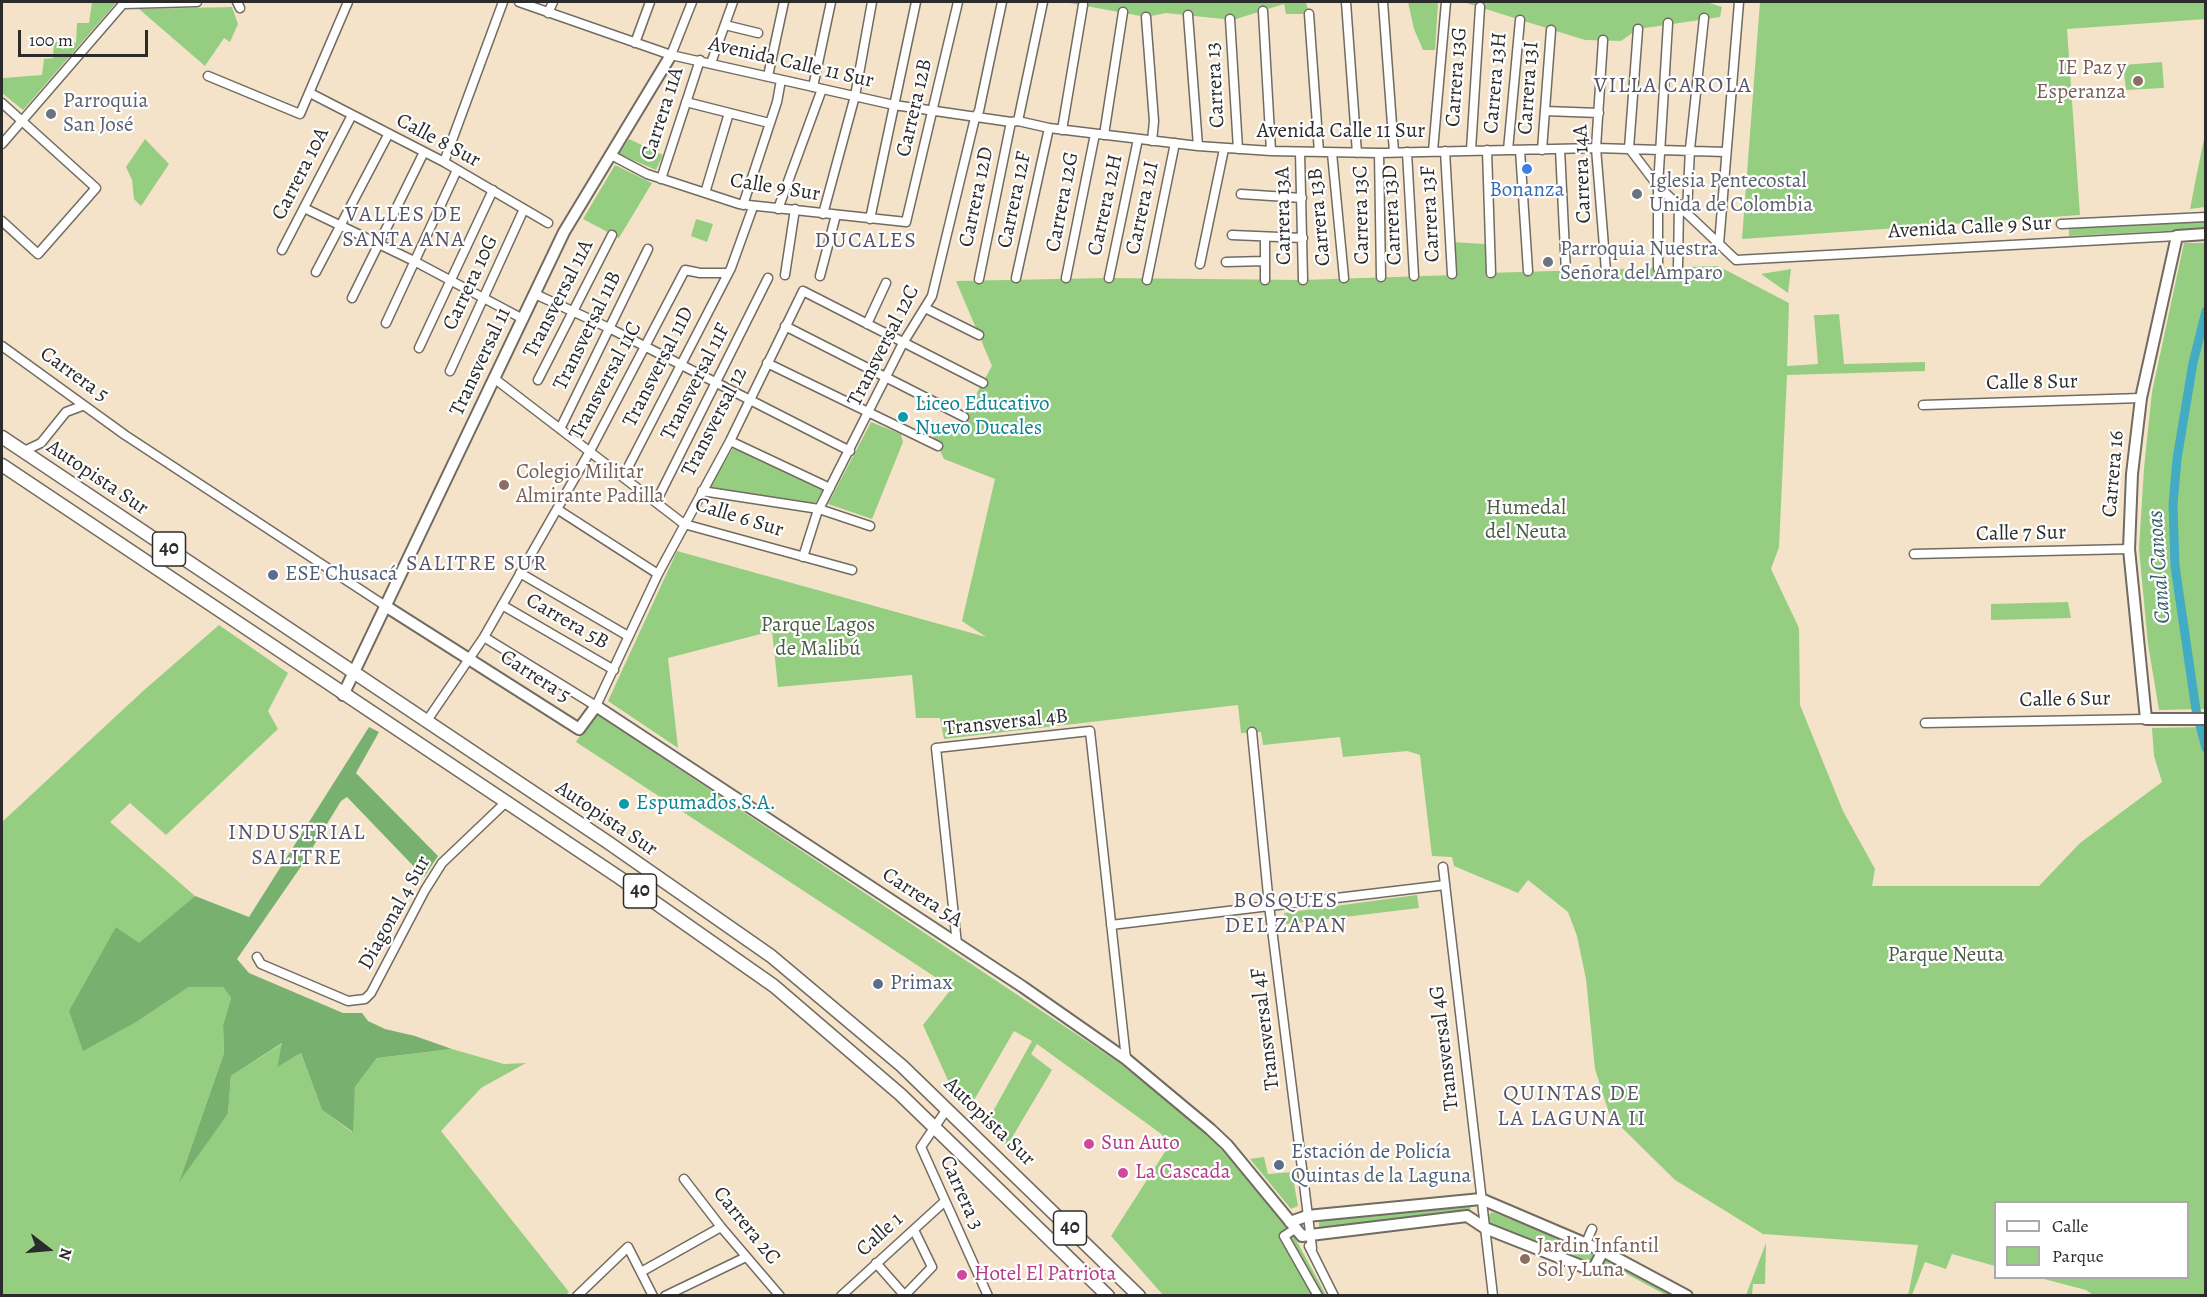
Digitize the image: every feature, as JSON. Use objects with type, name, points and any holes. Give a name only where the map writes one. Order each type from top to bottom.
[{"type":"highway","name":"Autopista Sur","points":[[2,437],[354,675],[606,841],[771,956],[878,1045],[1139,1296]]},
{"type":"highway","name":"Autopista Sur","points":[[2,465],[620,878],[774,986],[863,1060],[1108,1296]]},
{"type":"main road","name":"Transversal 11","points":[[343,694],[387,607],[564,232],[671,55]]},
{"type":"main road","name":"Avenida Calle 9 Sur","points":[[2176,236],[2205,234]]},
{"type":"main road","name":"Carrera 16","points":[[2146,719],[2129,549],[2132,474],[2141,398],[2176,236]]},
{"type":"main road","name":"Carrera 5","points":[[387,607],[579,729]]},
{"type":"main road","name":"Transversal 12","points":[[579,729],[596,706]]},
{"type":"main road","name":"Carrera 5A","points":[[596,706],[957,944],[1126,1059],[1227,1145],[1299,1230]]},
{"type":"main road","name":"Calle 6 Sur","points":[[2146,719],[2205,719]]},
{"type":"main road","points":[[1299,1230],[1307,1216],[1481,1199],[1603,1251],[1688,1296]]},
{"type":"main road","points":[[1299,1230],[1467,1216],[1485,1228],[1589,1269],[1596,1266],[1603,1251]]},
{"type":"street","points":[[2,144],[123,3],[197,2]]},
{"type":"street","points":[[208,76],[300,114],[348,2]]},
{"type":"street","points":[[444,162],[470,86],[503,2]]},
{"type":"street","name":"Avenida Calle 11 Sur","points":[[519,2],[671,55],[894,105],[1062,130],[1224,149],[1300,152],[1379,153],[1596,148],[1726,152]]},
{"type":"street","points":[[548,13],[553,2]]},
{"type":"street","points":[[635,43],[650,2]]},
{"type":"street","points":[[671,55],[692,2]]},
{"type":"street","name":"Carrera 11A","points":[[711,63],[733,2]]},
{"type":"street","points":[[768,76],[784,2]]},
{"type":"street","points":[[778,209],[817,88],[831,2]]},
{"type":"street","points":[[824,214],[855,96],[872,2]]},
{"type":"street","points":[[870,219],[916,2]]},
{"type":"street","name":"Carrera 12B","points":[[906,222],[958,2]]},
{"type":"street","name":"Transversal 12C","points":[[803,557],[819,509],[903,343],[925,308],[938,276],[975,118],[979,111],[1002,2]]},
{"type":"street","name":"Carrera 12D","points":[[979,279],[1043,2]]},
{"type":"street","name":"Carrera 13C","points":[[1346,2],[1357,153]]},
{"type":"street","name":"Carrera 13D","points":[[1383,2],[1394,152]]},
{"type":"street","name":"Carrera 13F","points":[[1433,151],[1446,2]]},
{"type":"street","points":[[1719,244],[1739,2]]},
{"type":"street","points":[[1062,130],[1083,6]]},
{"type":"street","name":"Carrera 13G","points":[[1471,150],[1480,7]]},
{"type":"street","name":"Carrera 13A","points":[[1263,11],[1272,151]]},
{"type":"street","name":"Carrera 12G","points":[[1066,278],[1099,134],[1123,12]]},
{"type":"street","name":"Carrera 13B","points":[[1309,14],[1319,152]]},
{"type":"street","points":[[1188,15],[1198,146]]},
{"type":"street","name":"Carrera 12H","points":[[1146,17],[1154,121],[1152,141]]},
{"type":"street","points":[[1687,212],[1690,150],[1704,18]]},
{"type":"street","name":"Carrera 13","points":[[1230,19],[1238,149]]},
{"type":"street","name":"Carrera 13H","points":[[1508,150],[1520,20]]},
{"type":"street","points":[[1658,268],[1658,186],[1668,23]]},
{"type":"street","points":[[725,25],[758,33]]},
{"type":"street","points":[[1638,29],[1629,148],[1658,186],[1719,244]]},
{"type":"street","name":"Carrera 13I","points":[[1542,150],[1551,30]]},
{"type":"street","name":"Carrera 14A","points":[[1603,40],[1596,148],[1606,272]]},
{"type":"street","name":"Carrera 11A","points":[[662,179],[700,60]]},
{"type":"street","points":[[743,205],[777,102],[781,80]]},
{"type":"street","name":"Calle 8 Sur","points":[[310,93],[444,162],[548,223]]},
{"type":"street","points":[[686,102],[769,123]]},
{"type":"street","points":[[2,103],[96,188],[38,254],[2,221]]},
{"type":"street","points":[[1545,111],[1599,113]]},
{"type":"street","points":[[705,194],[729,113]]},
{"type":"street","name":"Carrera 10A","points":[[282,250],[352,115]]},
{"type":"street","name":"Carrera 12F","points":[[1016,278],[1049,128]]},
{"type":"street","points":[[316,272],[388,135]]},
{"type":"street","name":"Carrera 12H","points":[[1109,278],[1138,139]]},
{"type":"street","name":"Carrera 12I","points":[[1147,280],[1175,143]]},
{"type":"street","name":"Carrera 13","points":[[1200,264],[1224,149]]},
{"type":"street","points":[[1560,149],[1566,272]]},
{"type":"street","name":"Carrera 13G","points":[[1487,150],[1491,273]]},
{"type":"street","name":"Carrera 13H","points":[[1520,150],[1528,271]]},
{"type":"street","name":"Carrera 13F","points":[[1445,151],[1452,274]]},
{"type":"street","points":[[352,298],[424,152]]},
{"type":"street","name":"Carrera 13A","points":[[1300,152],[1303,279]]},
{"type":"street","name":"Carrera 13D","points":[[1407,152],[1414,276]]},
{"type":"street","name":"Carrera 13B","points":[[1332,153],[1344,278]]},
{"type":"street","name":"Carrera 13C","points":[[1379,153],[1381,277]]},
{"type":"street","name":"Calle 9 Sur","points":[[611,155],[662,179],[743,205],[906,222]]},
{"type":"street","points":[[386,323],[457,170]]},
{"type":"street","points":[[419,348],[493,190]]},
{"type":"street","points":[[1241,194],[1302,198]]},
{"type":"street","points":[[1678,267],[1679,204]]},
{"type":"street","name":"Transversal 11D","points":[[623,477],[727,273],[753,207]]},
{"type":"street","points":[[304,208],[414,261],[522,320]]},
{"type":"street","name":"Carrera 10G","points":[[450,371],[524,209]]},
{"type":"street","points":[[785,275],[795,209]]},
{"type":"street","points":[[820,276],[836,215]]},
{"type":"street","points":[[2061,224],[2205,217]]},
{"type":"street","name":"Transversal 11A","points":[[538,380],[612,235]]},
{"type":"street","points":[[1232,235],[1303,238]]},
{"type":"street","name":"Avenida Calle 9 Sur","points":[[1719,244],[1736,260],[2176,236]]},
{"type":"street","points":[[1264,280],[1265,237]]},
{"type":"street","name":"Transversal 11B","points":[[560,429],[648,249]]},
{"type":"street","points":[[1226,262],[1264,261]]},
{"type":"street","name":"Transversal 11C","points":[[426,722],[484,637],[589,453],[685,270],[700,273],[727,273]]},
{"type":"street","name":"Transversal 11F","points":[[656,502],[768,278]]},
{"type":"street","points":[[886,283],[867,324],[983,383]]},
{"type":"street","name":"Transversal 12","points":[[596,706],[657,574],[730,441],[803,291],[867,324]]},
{"type":"street","points":[[535,294],[609,328],[850,451]]},
{"type":"street","points":[[925,308],[979,335]]},
{"type":"street","points":[[785,326],[964,417]]},
{"type":"street","name":"Carrera 5","points":[[2,346],[125,435],[387,607]]},
{"type":"street","points":[[767,363],[938,446]]},
{"type":"street","name":"Calle 6 Sur","points":[[495,379],[684,524],[852,570]]},
{"type":"street","name":"Calle 8 Sur","points":[[1923,405],[2141,398]]},
{"type":"street","points":[[22,452],[41,443],[66,412],[82,405]]},
{"type":"street","points":[[730,441],[830,488]]},
{"type":"street","name":"Calle 6 Sur","points":[[702,491],[819,509],[870,526]]},
{"type":"street","points":[[557,509],[657,574]]},
{"type":"street","name":"Calle 7 Sur","points":[[1914,554],[2129,549]]},
{"type":"street","points":[[520,573],[628,636]]},
{"type":"street","name":"Carrera 5B","points":[[502,605],[614,670]]},
{"type":"street","name":"Carrera 5A","points":[[484,637],[596,706]]},
{"type":"street","name":"Calle 6 Sur","points":[[1926,723],[2146,719]]},
{"type":"street","name":"Transversal 4B","points":[[957,944],[936,748],[1090,731],[1126,1059]]},
{"type":"street","name":"Transversal 4F","points":[[1251,732],[1269,905],[1307,1216],[1299,1230],[1284,1236],[1318,1296]]},
{"type":"street","name":"Diagonal 4 Sur","points":[[258,957],[261,964],[348,1001],[365,999],[372,993],[425,890],[442,863],[505,803]]},
{"type":"street","name":"Transversal 4G","points":[[1443,867],[1493,1296]]},
{"type":"street","points":[[1111,925],[1445,885]]},
{"type":"street","name":"Carrera 3","points":[[947,1109],[921,1147],[988,1296]]},
{"type":"street","name":"Carrera 2C","points":[[684,1179],[721,1227],[780,1296]]},
{"type":"street","name":"Calle 1","points":[[842,1295],[944,1202]]},
{"type":"street","points":[[641,1272],[721,1227]]},
{"type":"street","points":[[1586,1244],[1592,1229]]},
{"type":"street","points":[[876,1263],[905,1295],[932,1268],[914,1230]]},
{"type":"street","points":[[1299,1230],[1312,1248],[1334,1296]]},
{"type":"street","points":[[577,1296],[628,1247],[653,1296]]},
{"type":"street","points":[[665,1296],[746,1257]]},
{"type":"green space","points":[[92,2],[116,3],[23,110],[2,93],[3,78],[42,75],[44,59],[53,58],[54,42],[76,43],[77,23],[89,23]]},
{"type":"green space","points":[[1064,2],[1306,2],[1309,14],[1286,14],[1284,4],[1233,20],[1166,13],[1146,17]]},
{"type":"green space","points":[[1408,2],[1438,2],[1435,50],[1423,50],[1414,29]]},
{"type":"green space","points":[[1463,2],[1707,2],[1722,7],[1720,17],[1638,29],[1621,41],[1585,40]]},
{"type":"green space","points":[[1760,2],[2205,2],[2206,19],[2067,29],[2080,215],[1742,239]]},
{"type":"green space","points":[[232,7],[238,24],[230,42],[224,38],[205,66],[139,9]]},
{"type":"green space","points":[[2162,62],[2164,88],[2126,90],[2123,65]]},
{"type":"green space","points":[[2205,134],[2205,207],[2190,209],[2196,178]]},
{"type":"green space","points":[[145,139],[169,164],[141,206],[134,199],[132,180],[126,167]]},
{"type":"green space","points":[[629,139],[663,155],[656,170],[619,154]]},
{"type":"green space","points":[[615,165],[652,183],[619,238],[583,219]]},
{"type":"green space","points":[[696,219],[713,224],[707,242],[691,236]]},
{"type":"green space","points":[[2205,221],[2205,229],[2069,236],[2069,228]]},
{"type":"green space","name":"Humedal del Neuta","points":[[1453,242],[1485,244],[1487,273],[1718,266],[1789,303],[1787,366],[1818,364],[1814,315],[1839,314],[1844,364],[1925,362],[1925,371],[1787,375],[1779,547],[1771,569],[1799,628],[1800,705],[1843,811],[1875,869],[1872,886],[2039,886],[2080,843],[2162,782],[2154,756],[2152,728],[2205,727],[2205,1295],[2093,1295],[2086,1290],[2044,1279],[2189,1279],[2189,1201],[1994,1201],[1994,1266],[1952,1254],[1946,1269],[1925,1262],[1912,1295],[1908,1296],[1918,1245],[1763,1234],[1675,1180],[1610,1116],[1595,1069],[1586,979],[1577,936],[1568,912],[1528,880],[1518,893],[1454,866],[1452,857],[1432,856],[1420,755],[1407,751],[1343,757],[1340,737],[1263,745],[1261,732],[1241,733],[1238,705],[944,739],[940,718],[916,718],[912,675],[778,687],[772,631],[668,658],[678,748],[608,701],[677,551],[986,637],[962,621],[995,479],[944,459],[932,434],[938,422],[956,430],[992,366],[956,281],[1109,278],[1303,280],[1455,275]]},
{"type":"green space","points":[[2184,243],[2206,243],[2205,709],[2159,710],[2148,644],[2139,549],[2152,392]]},
{"type":"green space","points":[[1791,269],[1788,293],[1761,274]]},
{"type":"green space","points":[[871,422],[901,434],[903,442],[872,519],[828,504]]},
{"type":"green space","points":[[733,448],[823,490],[814,505],[710,487]]},
{"type":"green space","points":[[2068,602],[2071,618],[1991,620],[1991,604]]},
{"type":"green space","points":[[219,625],[288,673],[268,711],[278,729],[166,835],[130,803],[110,822],[195,896],[139,944],[116,927],[138,1021],[189,987],[223,987],[231,998],[223,1025],[224,1053],[180,1179],[228,1114],[231,1076],[283,1043],[277,1066],[301,1053],[322,1110],[352,1132],[355,1087],[377,1058],[452,1049],[504,1064],[526,1063],[481,1088],[441,1131],[569,1292],[565,1296],[2,1296],[2,822],[143,691]]},
{"type":"green space","points":[[595,713],[1118,1062],[1205,1131],[1288,1225],[1326,1295],[1163,1295],[1111,1236],[1170,1144],[1160,1133],[1037,1044],[1031,1054],[1052,1070],[1007,1146],[986,1124],[1032,1041],[1014,1031],[970,1107],[951,1087],[923,1025],[952,988],[576,742]]},
{"type":"green space","points":[[369,727],[379,732],[356,773],[438,856],[424,877],[347,797],[341,801],[300,868],[237,959],[249,973],[343,1013],[362,1013],[368,1021],[385,1029],[415,1036],[452,1049],[377,1058],[355,1087],[353,1132],[322,1110],[301,1053],[277,1067],[282,1043],[231,1076],[228,1114],[179,1182],[224,1053],[223,1025],[231,998],[223,987],[189,987],[138,1021],[83,1051],[69,1011],[116,927],[139,943],[195,896],[249,917]]},
{"type":"green space","points":[[1417,895],[1419,908],[1286,924],[1284,913]]},
{"type":"green space","points":[[1264,1157],[1268,1174],[1292,1172],[1298,1206],[1291,1209],[1250,1159]]},
{"type":"green space","points":[[1471,1204],[1470,1211],[1319,1228],[1319,1221]]},
{"type":"green space","points":[[1492,1212],[1593,1252],[1593,1259],[1585,1262],[1489,1223],[1488,1216]]},
{"type":"green space","points":[[1766,1243],[1765,1284],[1753,1284],[1752,1295],[1746,1295]]},
{"type":"green space","points":[[1607,1258],[1682,1295],[1666,1295],[1608,1264],[1599,1279],[1597,1273]]},
{"type":"waterway","name":"Canal Canoas","points":[[2206,311],[2193,363],[2177,459],[2173,505],[2175,566],[2196,710],[2206,748]]},
{"type":"place","name":"IE Paz y Esperanza","points":[[2138,81]]},
{"type":"place","name":"Parroquia San José","points":[[51,114]]},
{"type":"place","name":"Bonanza","points":[[1527,169]]},
{"type":"place","name":"Iglesia Pentecostal Unida de Colombia","points":[[1637,194]]},
{"type":"place","name":"Parroquia Nuestra Señora del Amparo","points":[[1548,262]]},
{"type":"place","name":"Liceo Educativo Nuevo Ducales","points":[[903,417]]},
{"type":"place","name":"Colegio Militar Almirante Padilla","points":[[504,485]]},
{"type":"place","name":"ESE Chusacá","points":[[273,575]]},
{"type":"place","name":"Espumados S.A.","points":[[624,804]]},
{"type":"place","name":"Primax","points":[[878,984]]},
{"type":"place","name":"Sun Auto","points":[[1089,1144]]},
{"type":"place","name":"Estación de Policía Quintas de la Laguna","points":[[1279,1165]]},
{"type":"place","name":"La Cascada","points":[[1123,1173]]},
{"type":"place","name":"Jardin Infantil Sol y Luna","points":[[1525,1259]]},
{"type":"place","name":"Hotel El Patriota","points":[[962,1275]]},
{"type":"district","name":"VILLA CAROLA","points":[[1673,87]]},
{"type":"district","name":"VALLES DE SANTA ANA","points":[[404,228]]},
{"type":"district","name":"DUCALES","points":[[866,242]]},
{"type":"district","name":"SALITRE SUR","points":[[477,565]]},
{"type":"district","name":"INDUSTRIAL SALITRE","points":[[297,846]]},
{"type":"district","name":"BOSQUES DEL ZAPAN","points":[[1286,914]]},
{"type":"district","name":"QUINTAS DE LA LAGUNA II","points":[[1572,1108]]},
{"type":"park label","name":"Parque Lagos de Malibú","points":[[818,638]]},
{"type":"park label","name":"Parque Neuta","points":[[1946,956]]}]
